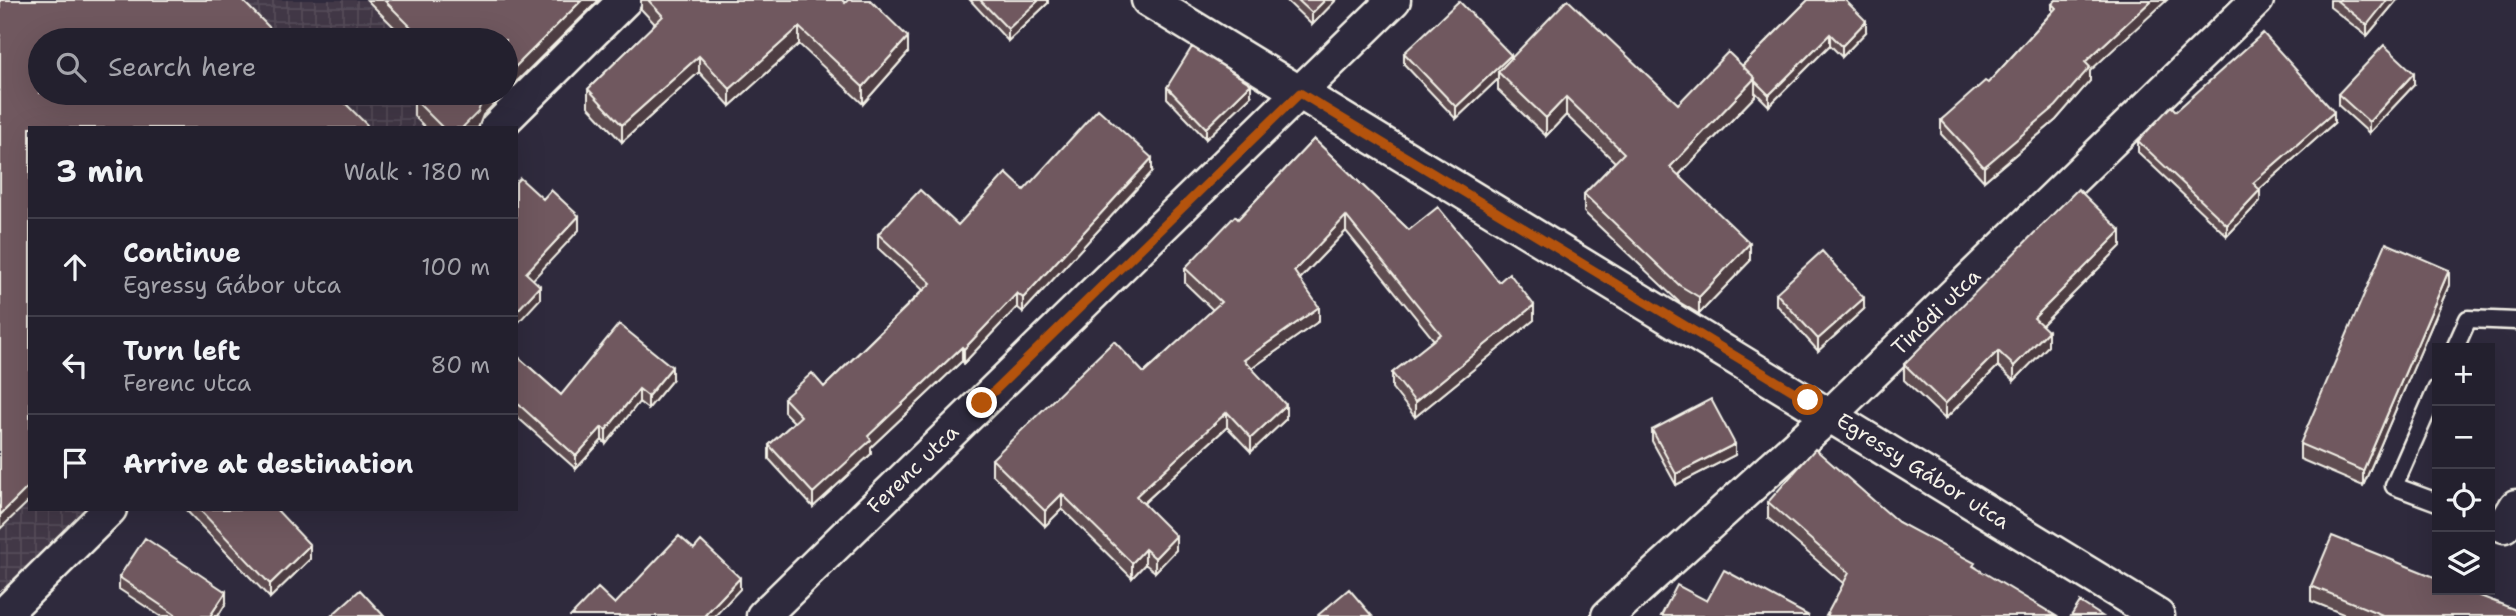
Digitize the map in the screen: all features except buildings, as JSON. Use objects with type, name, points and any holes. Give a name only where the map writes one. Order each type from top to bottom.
[{"type":"street","points":[[498,126],[625,0]]},
{"type":"street","name":"Egressy Gábor utca","points":[[1148,0],[1832,414],[2158,616]]},
{"type":"street","name":"Ferenc utca","points":[[763,616],[1394,0]]},
{"type":"street","name":"Tinódi utca","points":[[1608,616],[1832,414],[2257,0]]},
{"type":"street","points":[[2,616],[108,511]]},
{"type":"lane","points":[[2457,343],[2468,319],[2516,321]]},
{"type":"lane","points":[[2432,399],[2394,486],[2432,500]]},
{"type":"shaded area","points":[[0,0],[602,0],[518,83],[518,28],[28,28],[28,105],[495,105],[474,126],[28,126],[28,511],[84,511],[0,594]]},
{"type":"route","points":[[982,403],[1300,93],[1808,400]]}]
